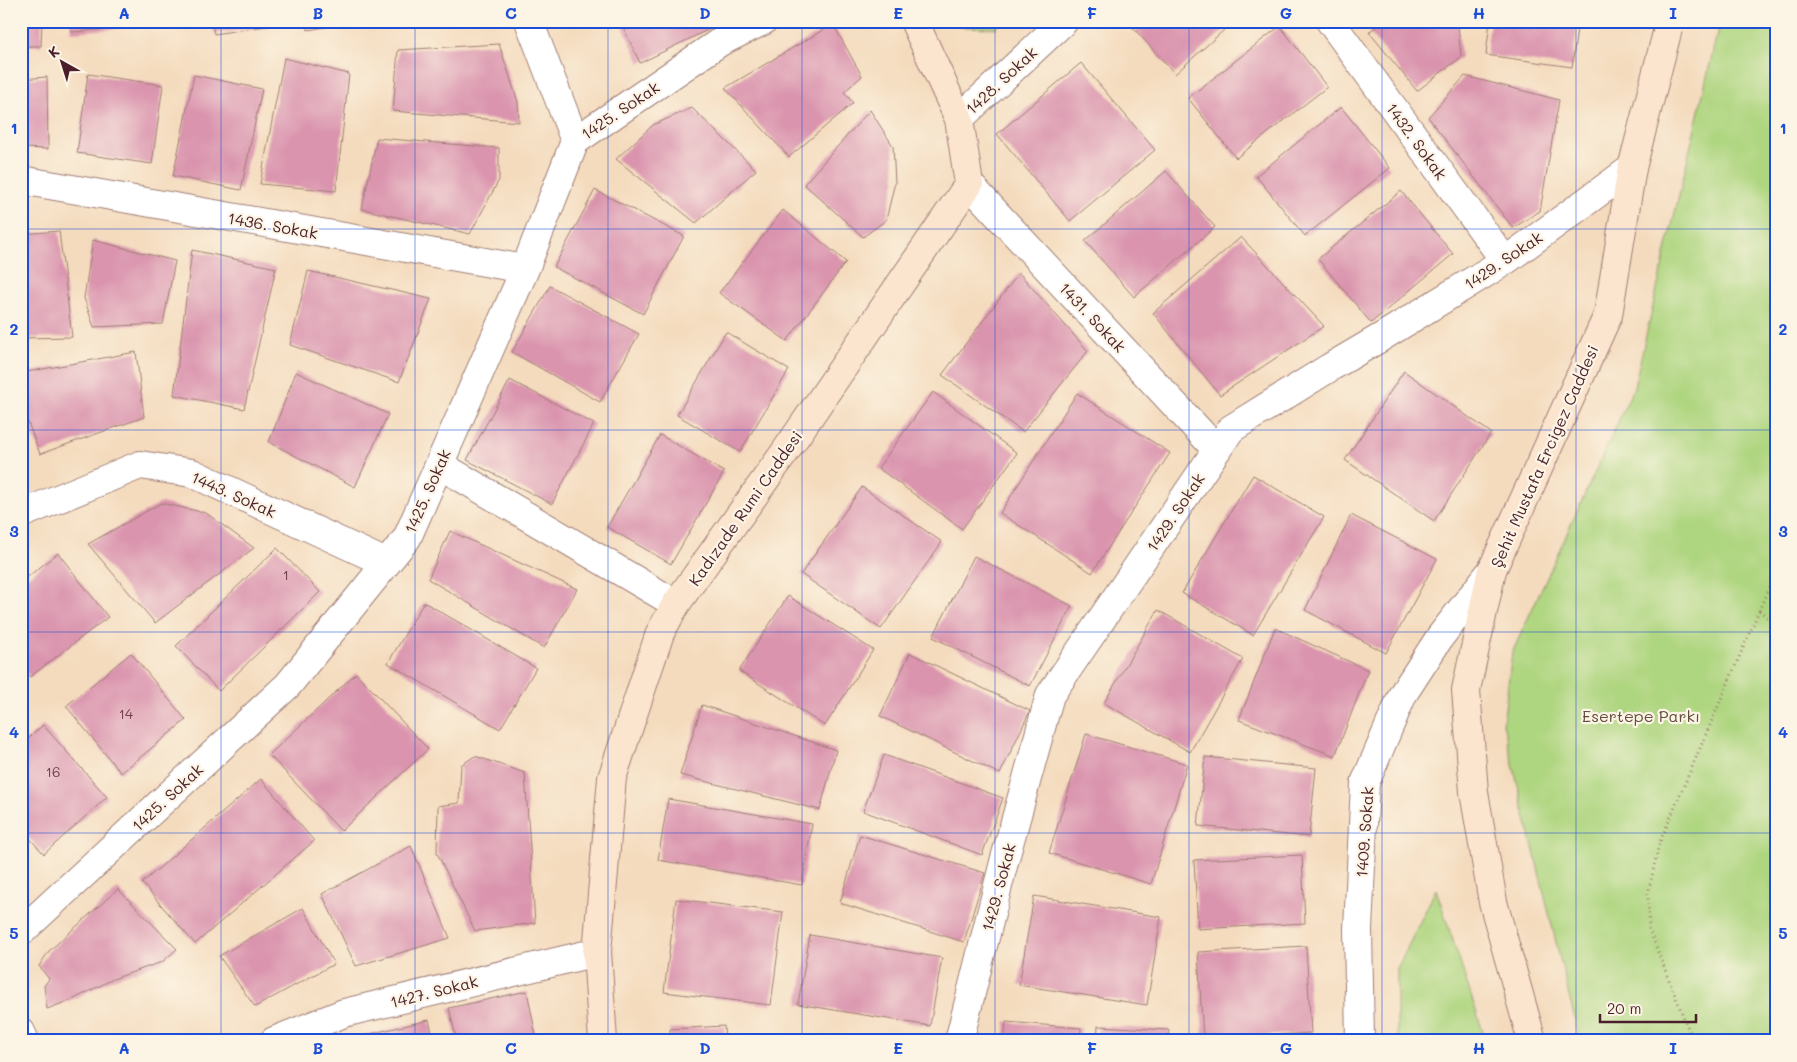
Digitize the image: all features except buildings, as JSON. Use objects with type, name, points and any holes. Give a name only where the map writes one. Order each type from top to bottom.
[{"type":"street","points":[[529,21],[575,141]]},
{"type":"street","name":"1425. Sokak","points":[[21,932],[288,685],[407,538],[525,269],[575,141],[720,42],[763,21]]},
{"type":"street","points":[[914,21],[959,119],[969,184]]},
{"type":"street","name":"1428. Sokak","points":[[959,119],[1064,21]]},
{"type":"street","name":"1432. Sokak","points":[[1330,21],[1505,261]]},
{"type":"street","name":"Şehit Mustafa Ercigez Caddesi","points":[[1532,1041],[1494,902],[1474,792],[1466,690],[1492,570],[1608,315],[1632,168],[1670,21]]},
{"type":"street","name":"1429. Sokak","points":[[959,1041],[1004,862],[1050,695],[1231,429],[1505,261],[1632,168]]},
{"type":"street","name":"1436. Sokak","points":[[21,180],[525,269]]},
{"type":"street","name":"1431. Sokak","points":[[969,184],[1217,450]]},
{"type":"street","name":"Kadızade Rumi Caddesi","points":[[603,1041],[597,952],[612,778],[660,633],[676,604],[785,452],[969,184]]},
{"type":"street","points":[[440,464],[676,604]]},
{"type":"street","name":"1443. Sokak","points":[[21,514],[140,465],[192,473],[386,564]]},
{"type":"street","name":"1409. Sokak","points":[[1360,1041],[1358,929],[1366,783],[1403,694],[1440,637],[1492,570]]},
{"type":"street","name":"1427. Sokak","points":[[274,1041],[344,1013],[597,952]]},
{"type":"street","points":[[21,1032],[25,1041]]},
{"type":"path","points":[[1693,1041],[1649,929],[1648,894],[1659,844],[1776,571]]},
{"type":"path","points":[[1759,610],[1776,625]]},
{"type":"green space","points":[[949,21],[1003,21],[996,28],[961,27]]},
{"type":"green space","name":"Esertepe Parkı","points":[[1720,21],[1776,21],[1776,1041],[1580,1041],[1503,724],[1512,653],[1634,387]]},
{"type":"green space","points":[[1436,889],[1486,1041],[1397,1041],[1397,969]]}]
